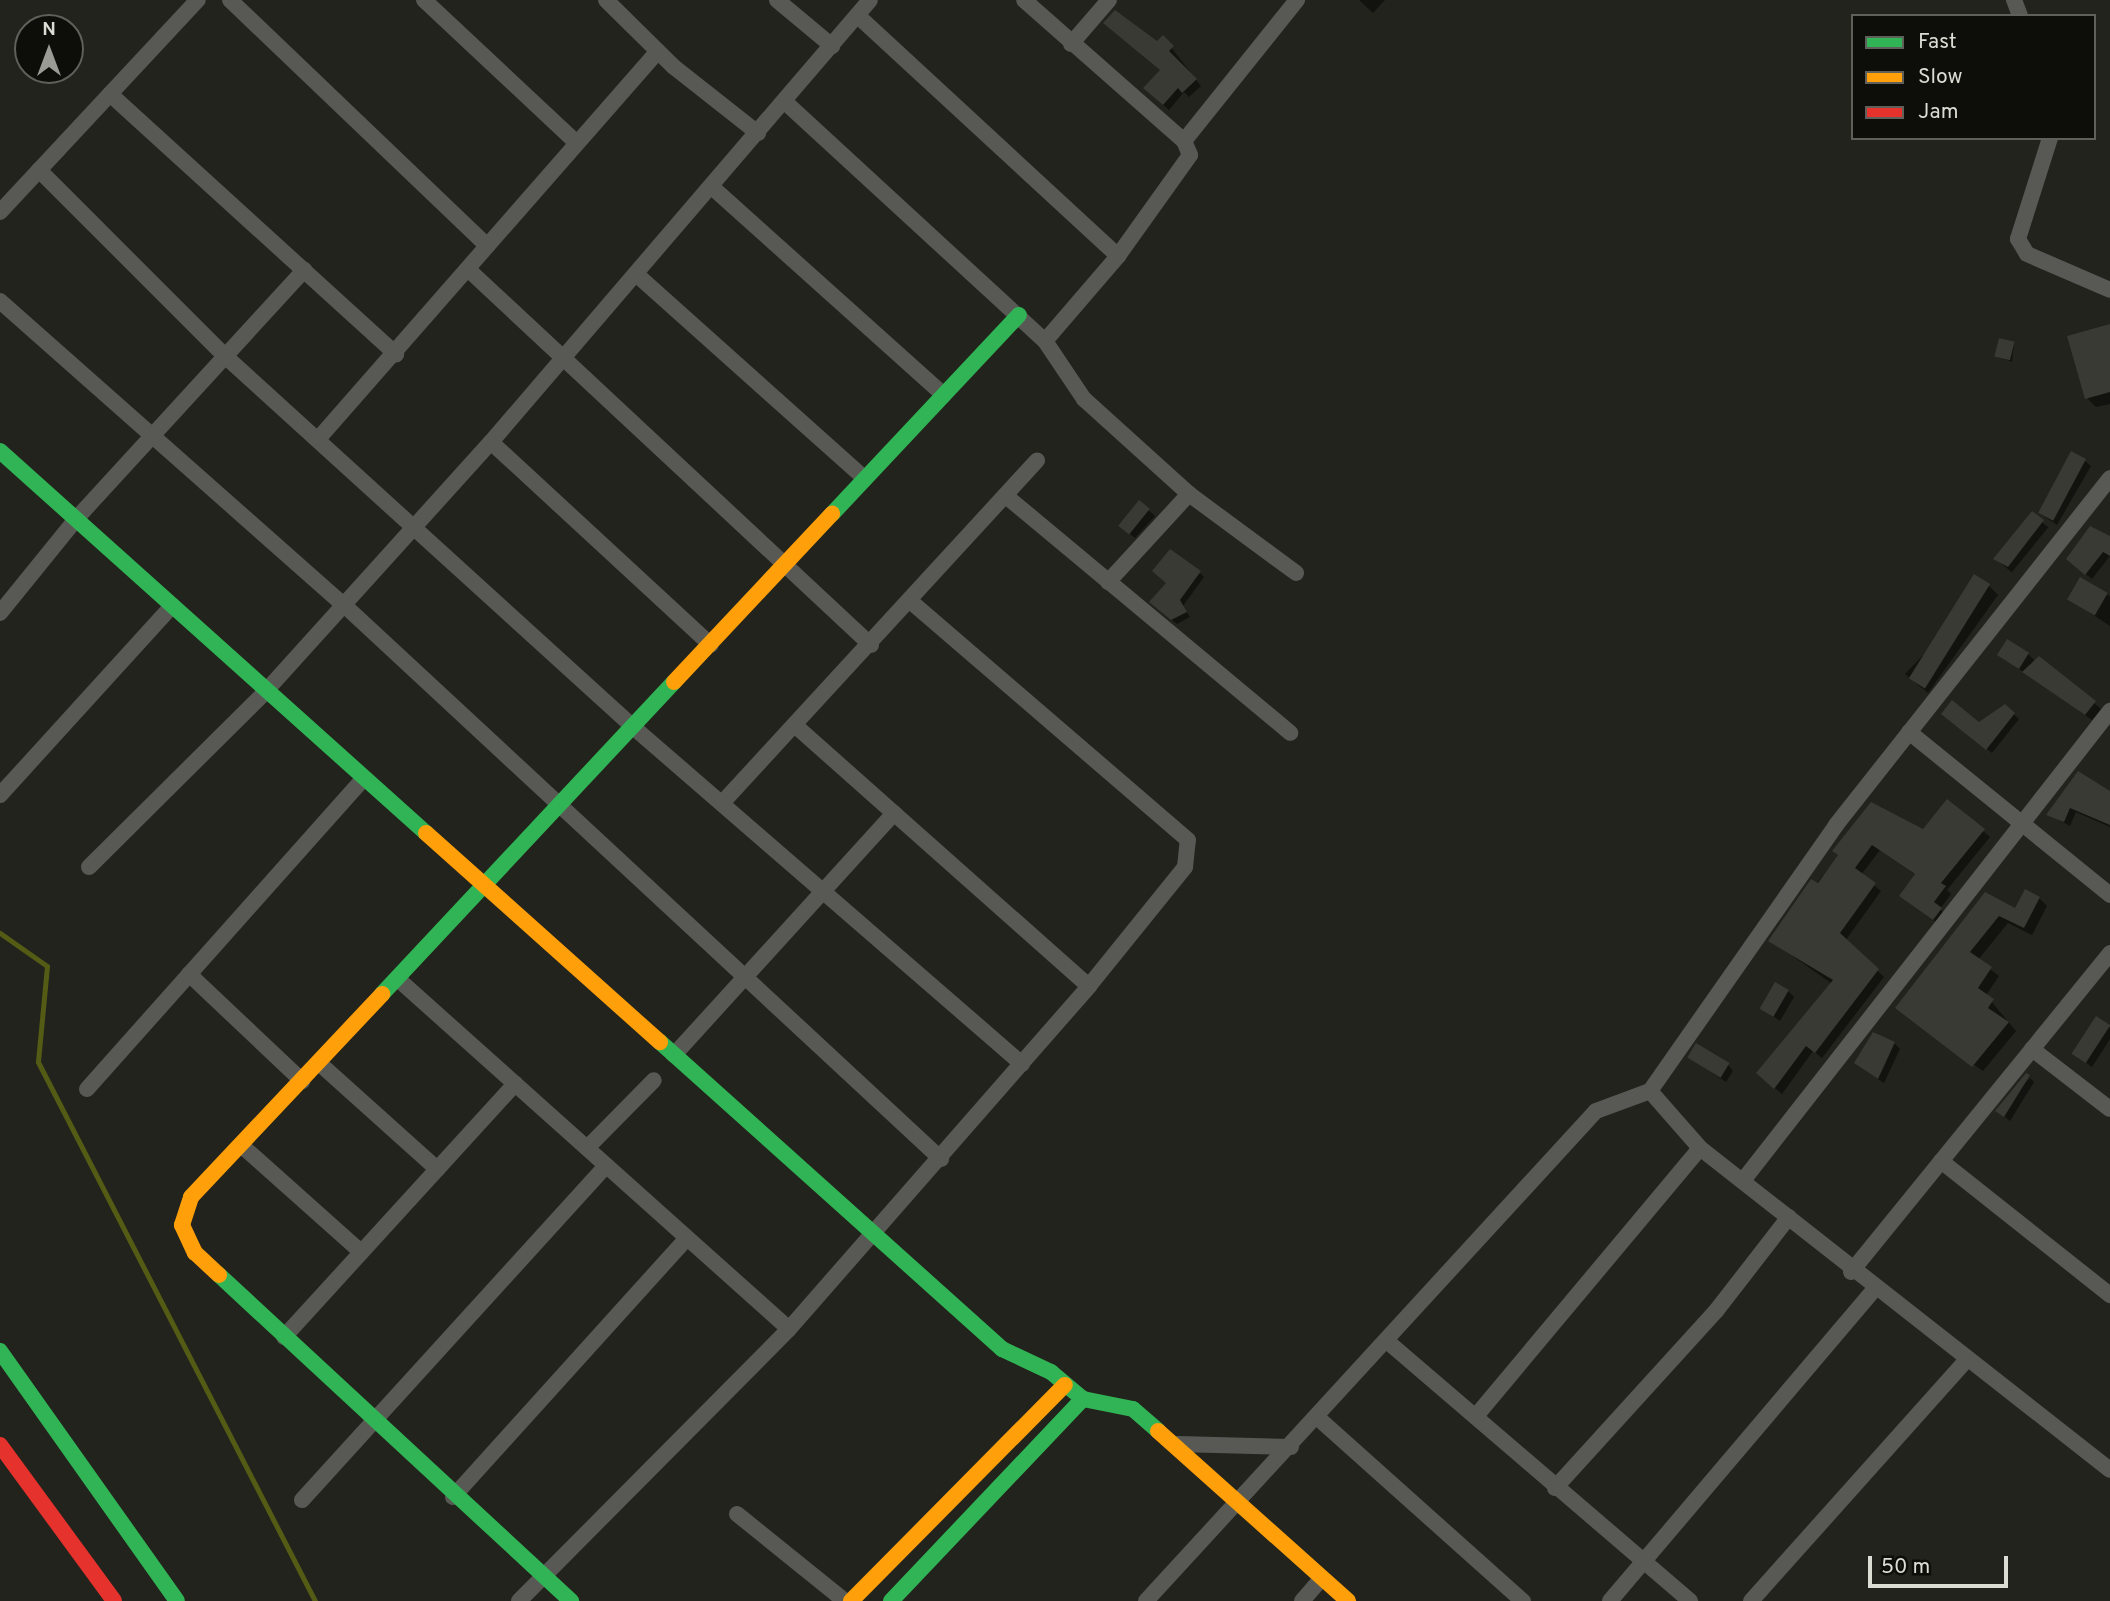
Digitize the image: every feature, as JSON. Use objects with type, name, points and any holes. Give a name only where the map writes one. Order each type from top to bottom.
[{"type":"street","points":[[0,212],[198,0]]},
{"type":"street","points":[[230,0],[487,246]]},
{"type":"street","points":[[424,0],[577,143]]},
{"type":"street","points":[[606,0],[658,51],[758,133]]},
{"type":"street","points":[[777,0],[832,46]]},
{"type":"street","points":[[89,867],[265,692],[414,524],[491,442],[562,356],[713,188],[870,0]]},
{"type":"street","points":[[1024,0],[1184,141],[1190,155],[1118,256],[1045,341]]},
{"type":"street","points":[[1071,44],[1109,0]]},
{"type":"street","points":[[1184,141],[1297,0]]},
{"type":"street","points":[[858,16],[1118,256]]},
{"type":"street","points":[[319,438],[471,272],[487,246],[658,51]]},
{"type":"street","points":[[110,94],[396,355]]},
{"type":"street","points":[[784,101],[1019,315],[1045,341],[1084,399],[1189,494],[1296,573]]},
{"type":"street","points":[[2048,140],[2018,239],[2027,254],[2110,290]]},
{"type":"street","points":[[39,170],[225,356],[414,524],[632,726],[723,802],[1022,1064]]},
{"type":"street","points":[[713,188],[944,395]]},
{"type":"street","points":[[0,613],[76,519],[304,270]]},
{"type":"street","points":[[471,272],[871,645]]},
{"type":"street","points":[[636,274],[865,479]]},
{"type":"street","points":[[0,301],[150,439],[343,604],[560,810],[941,1159]]},
{"type":"street","points":[[571,1601],[453,1497],[195,1253],[182,1225],[191,1197],[488,887],[560,810],[632,726],[1019,315]]},
{"type":"street","points":[[491,442],[710,645]]},
{"type":"street","points":[[1,455],[76,519],[265,692],[488,887],[1002,1349],[1051,1372],[1083,1399],[1133,1409],[1178,1444],[1348,1601]]},
{"type":"street","points":[[723,802],[798,728],[1037,460]]},
{"type":"street","points":[[1146,1601],[1388,1342],[1596,1111],[1650,1091],[1836,825],[2110,478]]},
{"type":"street","points":[[1108,582],[1189,494]]},
{"type":"street","points":[[1006,496],[1290,733]]},
{"type":"street","points":[[519,1601],[789,1329],[941,1159],[1089,986],[1185,867],[1188,840],[910,601]]},
{"type":"street","points":[[0,795],[172,606]]},
{"type":"street","points":[[1745,1178],[2019,821],[2110,710]]},
{"type":"street","points":[[798,728],[1089,986]]},
{"type":"street","points":[[1909,732],[2110,895]]},
{"type":"street","points":[[86,1089],[364,778]]},
{"type":"street","points":[[674,1055],[894,813]]},
{"type":"street","points":[[1851,1272],[2110,953]]},
{"type":"street","points":[[189,974],[302,1081]]},
{"type":"street","points":[[399,980],[789,1329]]},
{"type":"street","points":[[2032,1049],[2110,1109]]},
{"type":"street","points":[[319,1063],[438,1169]]},
{"type":"street","points":[[587,1148],[654,1080]]},
{"type":"street","points":[[284,1338],[515,1084]]},
{"type":"street","points":[[1650,1091],[1700,1148],[1745,1178],[1851,1272],[2110,1470]]},
{"type":"street","points":[[241,1145],[362,1252]]},
{"type":"street","points":[[1476,1416],[1700,1148]]},
{"type":"street","points":[[1941,1161],[2110,1295]]},
{"type":"street","points":[[302,1500],[606,1166]]},
{"type":"street","points":[[1555,1488],[1716,1311],[1789,1217]]},
{"type":"street","points":[[453,1497],[687,1238]]},
{"type":"street","points":[[1610,1601],[1875,1289]]},
{"type":"street","points":[[1388,1342],[1476,1416],[1641,1565],[1690,1601]]},
{"type":"street","points":[[0,1351],[177,1601]]},
{"type":"street","points":[[1751,1601],[1967,1359]]},
{"type":"street","points":[[851,1601],[1065,1385]]},
{"type":"street","points":[[891,1601],[1083,1399]]},
{"type":"street","points":[[1318,1418],[1523,1601]]},
{"type":"street","points":[[1178,1444],[1291,1447]]},
{"type":"street","points":[[0,1445],[114,1601]]},
{"type":"street","points":[[737,1514],[845,1601]]},
{"type":"street","points":[[1302,1601],[1322,1578]]},
{"type":"building","points":[[1115,10],[1157,41],[1163,35],[1174,46],[1169,51],[1197,79],[1182,93],[1178,88],[1163,105],[1143,88],[1160,70],[1103,23]]},
{"type":"building","points":[[2110,324],[2110,392],[2085,399],[2067,336]]},
{"type":"building","points":[[1999,338],[2015,342],[2010,360],[1994,356]]},
{"type":"building","points":[[2071,451],[2086,459],[2053,521],[2038,513]]},
{"type":"building","points":[[1139,500],[1150,509],[1129,534],[1118,526]]},
{"type":"building","points":[[2032,511],[2044,520],[2008,567],[1993,559]]},
{"type":"building","points":[[2090,526],[2110,536],[2110,556],[2103,552],[2085,575],[2066,559]]},
{"type":"building","points":[[1170,549],[1201,571],[1180,600],[1187,612],[1171,620],[1149,602],[1166,583],[1152,571]]},
{"type":"building","points":[[1974,574],[1990,584],[1925,688],[1909,678]]},
{"type":"building","points":[[2080,577],[2108,593],[2095,616],[2067,600]]},
{"type":"building","points":[[2007,639],[2029,653],[2019,669],[1997,655]]},
{"type":"building","points":[[2039,656],[2096,701],[2085,715],[2022,672]]},
{"type":"building","points":[[1952,700],[1979,722],[2005,704],[2015,713],[1986,750],[1941,714]]},
{"type":"building","points":[[2078,771],[2110,791],[2110,825],[2070,808],[2064,822],[2046,815]]},
{"type":"building","points":[[1947,799],[1985,829],[1941,883],[1946,886],[1934,902],[1942,908],[1933,920],[1899,896],[1915,874],[1872,845],[1855,868],[1876,883],[1840,933],[1879,969],[1815,1053],[1806,1046],[1774,1089],[1756,1073],[1833,980],[1768,941],[1811,879],[1818,883],[1838,855],[1832,851],[1871,802],[1923,829]]},
{"type":"building","points":[[2025,889],[2040,897],[2024,928],[1999,916],[1970,952],[1992,967],[1978,988],[1994,999],[1988,1008],[2009,1022],[1972,1067],[1895,1008],[1985,892],[2015,908]]},
{"type":"building","points":[[1775,982],[1789,990],[1773,1017],[1760,1009]]},
{"type":"building","points":[[2096,1016],[2110,1026],[2086,1063],[2071,1054]]},
{"type":"building","points":[[1873,1032],[1895,1042],[1878,1079],[1854,1063]]},
{"type":"building","points":[[1696,1043],[1729,1063],[1721,1078],[1687,1058]]},
{"type":"building","points":[[2026,1073],[2030,1075],[2004,1117],[1995,1111]]},
{"type":"waterway","points":[[0,933],[47,966],[38,1062],[315,1601]]},
{"type":"traffic: fast","points":[[832,514],[1019,315]]},
{"type":"traffic: fast","points":[[0,451],[426,833]]},
{"type":"traffic: fast","points":[[382,994],[674,682]]},
{"type":"traffic: fast","points":[[660,1042],[1002,1349],[1051,1372],[1083,1399],[1133,1409],[1158,1431]]},
{"type":"traffic: fast","points":[[219,1275],[571,1601]]},
{"type":"traffic: fast","points":[[0,1351],[177,1601]]},
{"type":"traffic: fast","points":[[891,1601],[1083,1399]]},
{"type":"traffic: slow","points":[[674,682],[832,514]]},
{"type":"traffic: slow","points":[[426,833],[660,1042]]},
{"type":"traffic: slow","points":[[219,1275],[195,1253],[182,1225],[191,1197],[382,994]]},
{"type":"traffic: slow","points":[[851,1601],[1065,1385]]},
{"type":"traffic: slow","points":[[1158,1431],[1348,1601]]},
{"type":"traffic: jam","points":[[0,1445],[114,1601]]}]
